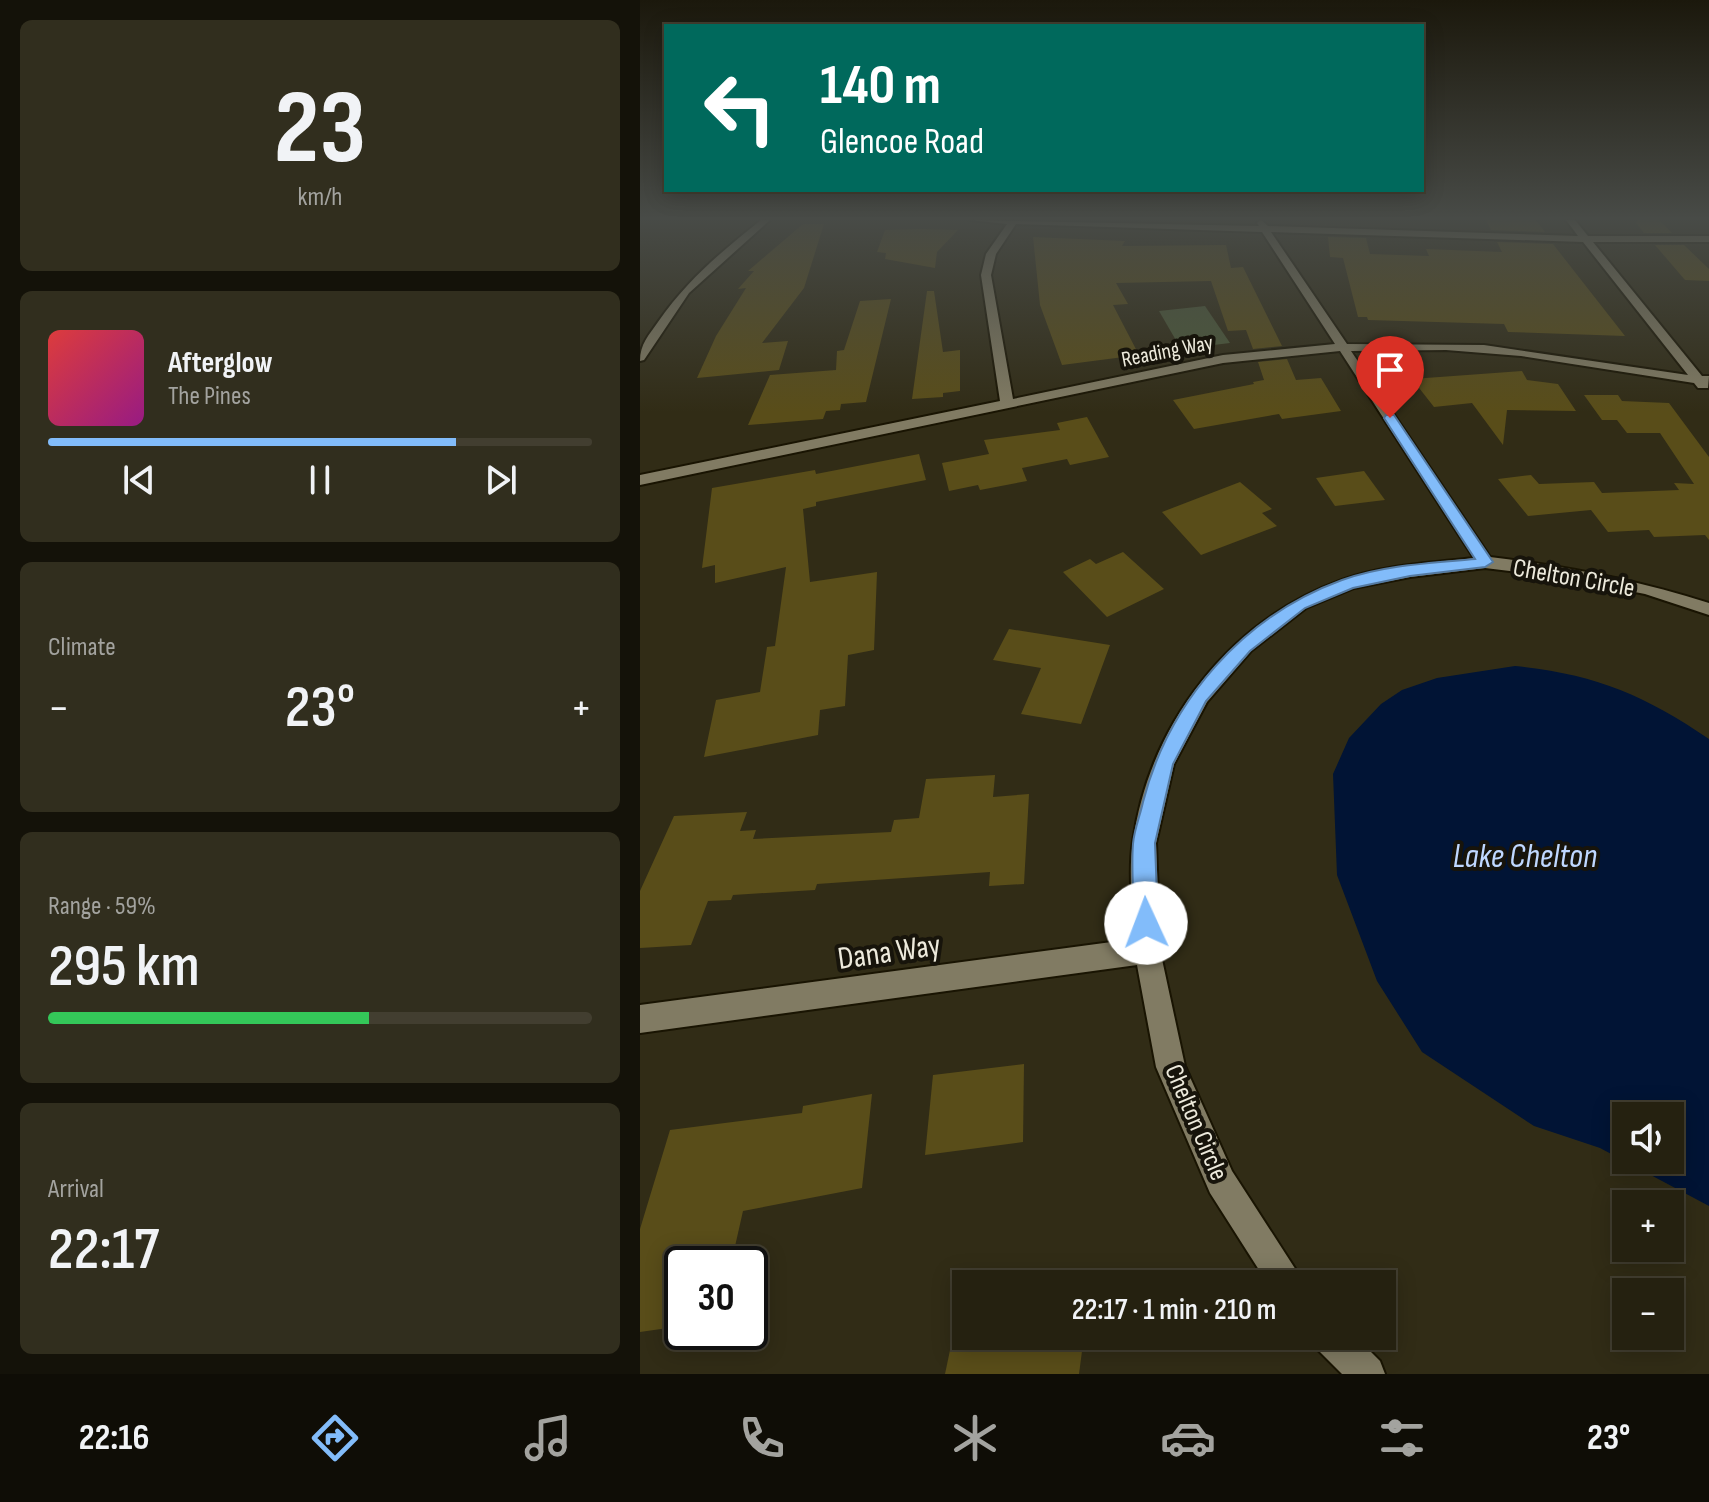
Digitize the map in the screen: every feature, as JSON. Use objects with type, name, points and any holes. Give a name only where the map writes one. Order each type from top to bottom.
[{"type":"street","points":[[640,357],[692,284]]},
{"type":"street","points":[[987,284],[1007,403]]},
{"type":"street","points":[[1302,284],[1485,562]]},
{"type":"street","points":[[1623,284],[1703,379],[1709,393]]},
{"type":"street","name":"Reading Way","points":[[640,480],[1223,359],[1343,346],[1471,347],[1703,379]]},
{"type":"street","name":"Chelton Circle","points":[[1279,1270],[1221,1182],[1171,1067],[1147,950],[1144,843],[1163,763],[1200,696],[1244,646],[1300,604],[1350,583],[1410,571],[1485,562],[1558,571],[1617,583],[1709,609]]},
{"type":"street","name":"Dana Way","points":[[640,1019],[1147,950]]},
{"type":"street","points":[[1344,1350],[1367,1374]]},
{"type":"green space","points":[[1205,306],[1230,343],[1181,349],[1159,311]]},
{"type":"water","name":"Lake Chelton","points":[[1515,666],[1569,674],[1639,698],[1709,739],[1709,1206],[1649,1174],[1684,1174],[1684,1102],[1612,1102],[1612,1154],[1534,1126],[1422,1052],[1377,981],[1337,875],[1333,774],[1349,738],[1381,704],[1402,690],[1437,678]]},
{"type":"building","points":[[742,284],[805,284],[762,343],[788,341],[779,370],[697,378],[716,336],[746,288],[738,289]]},
{"type":"building","points":[[1038,284],[1117,284],[1128,304],[1113,305],[1139,355],[1062,365],[1040,305]]},
{"type":"building","points":[[1212,284],[1251,284],[1282,346],[1253,349],[1246,330],[1228,331]]},
{"type":"building","points":[[1350,284],[1584,284],[1625,336],[1508,332],[1504,324],[1368,320],[1367,317],[1358,317]]},
{"type":"building","points":[[927,291],[934,291],[943,352],[960,350],[960,391],[943,393],[943,397],[912,399]]},
{"type":"building","points":[[891,299],[866,402],[841,404],[840,410],[826,411],[823,419],[748,425],[770,375],[836,370],[837,351],[844,350],[860,301]]},
{"type":"building","points":[[1287,359],[1296,380],[1321,378],[1341,411],[1282,419],[1279,414],[1194,429],[1173,400],[1254,384],[1264,380],[1258,362]]},
{"type":"building","points":[[1522,371],[1527,380],[1558,384],[1576,411],[1507,410],[1503,445],[1472,403],[1434,407],[1412,379]]},
{"type":"building","points":[[1584,395],[1618,395],[1622,401],[1669,403],[1709,457],[1709,540],[1705,535],[1654,537],[1649,530],[1608,532],[1591,510],[1528,516],[1498,479],[1531,475],[1539,484],[1594,482],[1602,493],[1679,490],[1674,483],[1694,484],[1660,433],[1627,433],[1617,420],[1602,420]]},
{"type":"building","points":[[1087,417],[1109,457],[1070,465],[1067,459],[1022,468],[1027,481],[980,490],[978,485],[949,491],[942,463],[989,454],[984,440],[1060,430],[1057,423]]},
{"type":"building","points":[[919,454],[926,480],[816,502],[816,506],[803,509],[810,582],[877,572],[874,650],[848,655],[845,706],[820,710],[818,735],[704,757],[716,700],[760,692],[767,647],[775,646],[786,567],[715,583],[715,565],[702,568],[712,488],[815,470],[816,474]]},
{"type":"building","points":[[1364,471],[1385,500],[1335,506],[1316,478]]},
{"type":"building","points":[[1240,482],[1272,509],[1262,513],[1277,526],[1201,555],[1162,512]]},
{"type":"building","points":[[1123,552],[1164,589],[1107,617],[1063,572],[1090,559],[1096,564]]},
{"type":"building","points":[[1009,629],[1110,645],[1081,724],[1021,714],[1041,668],[993,660]]},
{"type":"building","points":[[995,775],[993,797],[1029,794],[1024,884],[989,886],[990,872],[817,884],[815,890],[733,895],[731,900],[708,901],[691,945],[640,948],[640,891],[674,816],[747,812],[740,831],[756,830],[753,839],[891,832],[894,820],[919,818],[926,779]]},
{"type":"building","points":[[1024,1064],[1023,1142],[925,1155],[933,1075]]},
{"type":"building","points":[[872,1094],[862,1188],[743,1211],[735,1246],[664,1246],[664,1329],[640,1332],[640,1229],[670,1130],[802,1113],[803,1106]]},
{"type":"building","points":[[952,1341],[952,1350],[1082,1350],[1079,1374],[945,1374]]},
{"type":"route","points":[[1146,923],[1144,843],[1163,763],[1200,696],[1244,646],[1300,604],[1350,583],[1410,571],[1485,562],[1390,418]]}]
